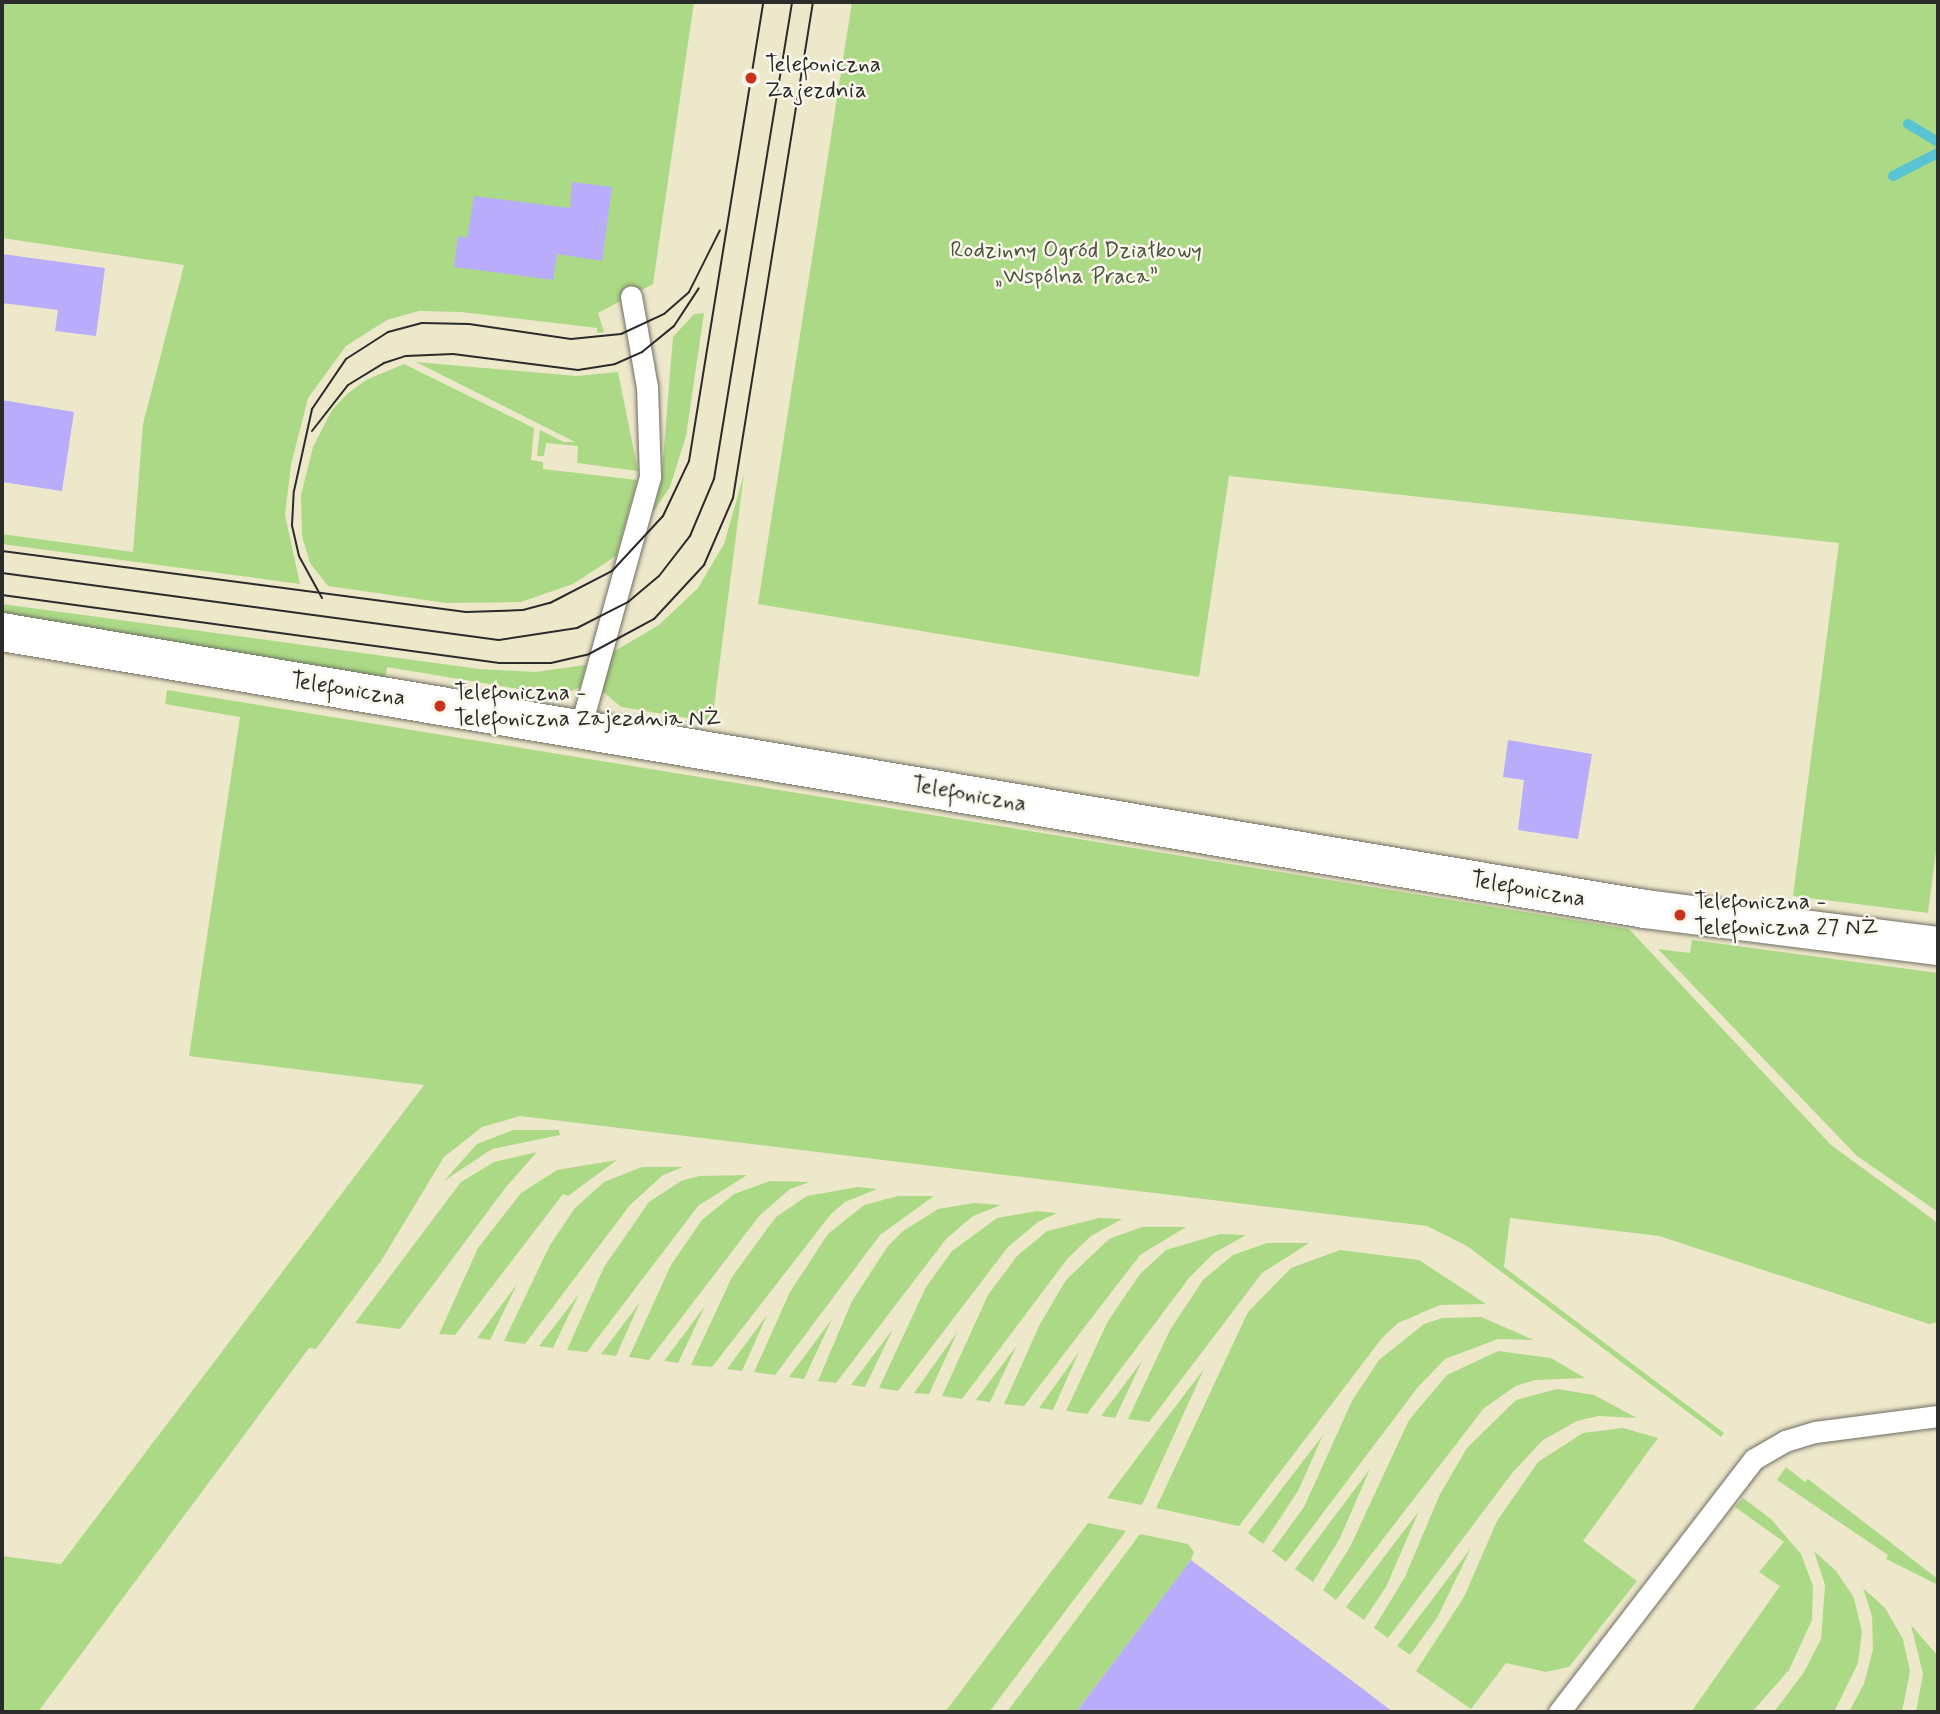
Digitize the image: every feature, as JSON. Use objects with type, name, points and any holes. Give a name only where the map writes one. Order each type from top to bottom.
[{"type":"street","name":"Telefoniczna","points":[[2,632],[1656,911],[1938,946]]},
{"type":"lane","points":[[580,729],[650,477],[647,387],[631,296]]},
{"type":"lane","points":[[1559,1712],[1754,1459],[1785,1441],[1815,1432],[1938,1416]]},
{"type":"green space","points":[[2,2],[694,2],[653,284],[598,313],[604,332],[597,333],[597,328],[461,312],[419,311],[387,320],[346,346],[308,398],[291,465],[285,515],[300,584],[2,544],[2,534],[133,552],[143,424],[184,265],[2,238]]},
{"type":"green space","name":"Rodzinny Ogród Działkowy „Wspólna Praca”","points":[[852,2],[1938,2],[1938,836],[1928,913],[1793,896],[1839,543],[1229,476],[1199,677],[758,604]]},
{"type":"green space","points":[[704,313],[686,436],[670,487],[653,512],[661,484],[673,337],[694,314]]},
{"type":"green space","points":[[416,362],[576,376],[618,372],[638,471],[577,463],[578,446],[546,443],[544,456],[537,456],[540,430],[564,442],[575,442]]},
{"type":"green space","points":[[404,364],[534,428],[531,460],[543,462],[543,469],[637,480],[616,556],[573,584],[521,602],[446,603],[328,586],[310,563],[302,536],[301,495],[313,447],[332,410],[347,394],[366,380]]},
{"type":"green space","points":[[744,474],[712,722],[621,707],[602,691],[613,652],[659,625],[698,588],[724,544]]},
{"type":"green space","points":[[2,604],[479,669],[535,672],[586,665],[580,687],[560,696],[387,667],[385,679],[2,613]]},
{"type":"green space","points":[[167,690],[1629,929],[1831,1145],[1938,1223],[1938,1322],[1929,1324],[1659,1236],[1510,1218],[1504,1267],[1724,1433],[1721,1437],[1467,1246],[1427,1226],[520,1116],[482,1127],[444,1157],[381,1261],[316,1349],[309,1348],[38,1712],[2,1712],[2,1556],[61,1564],[424,1085],[189,1056],[240,717],[165,704]]},
{"type":"green space","points":[[1692,940],[1938,973],[1938,1212],[1857,1156],[1658,949],[1690,953]]},
{"type":"green space","points":[[513,1130],[559,1130],[560,1135],[492,1149],[444,1181],[477,1144]]},
{"type":"green space","points":[[537,1152],[506,1187],[400,1329],[355,1323],[461,1182],[494,1162]]},
{"type":"green space","points":[[617,1160],[568,1196],[563,1194],[455,1335],[439,1334],[478,1248],[521,1193],[557,1170]]},
{"type":"green space","points":[[642,1167],[683,1167],[663,1175],[630,1205],[525,1344],[504,1341],[550,1245],[575,1208],[604,1182]]},
{"type":"green space","points":[[747,1175],[698,1206],[587,1352],[567,1350],[604,1267],[649,1202],[681,1181],[699,1176]]},
{"type":"green space","points":[[770,1181],[810,1182],[790,1189],[760,1215],[649,1360],[629,1357],[671,1265],[702,1220],[734,1194]]},
{"type":"green space","points":[[858,1187],[877,1189],[845,1202],[831,1214],[712,1367],[691,1365],[732,1277],[776,1217],[807,1196]]},
{"type":"green space","points":[[898,1196],[934,1196],[880,1235],[775,1375],[754,1372],[790,1292],[828,1234],[864,1205]]},
{"type":"green space","points":[[974,1203],[1001,1205],[973,1216],[946,1239],[836,1383],[818,1381],[852,1301],[888,1246],[903,1231],[938,1209]]},
{"type":"green space","points":[[1037,1211],[1057,1213],[1038,1222],[1008,1247],[898,1391],[879,1388],[926,1287],[952,1251],[997,1218]]},
{"type":"green space","points":[[1099,1218],[1122,1219],[1091,1236],[1068,1258],[962,1399],[942,1396],[988,1295],[1017,1256],[1047,1231]]},
{"type":"green space","points":[[1142,1227],[1186,1227],[1140,1255],[1024,1406],[1004,1404],[1040,1324],[1066,1280],[1109,1239]]},
{"type":"green space","points":[[1220,1234],[1246,1235],[1214,1253],[1189,1278],[1087,1414],[1066,1411],[1108,1321],[1140,1274],[1166,1250]]},
{"type":"green space","points":[[1267,1243],[1309,1243],[1262,1273],[1149,1422],[1128,1419],[1170,1330],[1203,1280],[1233,1255]]},
{"type":"green space","points":[[1340,1250],[1419,1260],[1486,1304],[1440,1305],[1398,1323],[1382,1338],[1239,1526],[1156,1508],[1248,1312],[1291,1268]]},
{"type":"green space","points":[[517,1284],[490,1340],[477,1338]]},
{"type":"green space","points":[[579,1294],[553,1348],[539,1346]]},
{"type":"green space","points":[[640,1302],[616,1356],[601,1354]]},
{"type":"green space","points":[[705,1306],[678,1363],[664,1361]]},
{"type":"green space","points":[[767,1315],[742,1371],[727,1369]]},
{"type":"green space","points":[[1481,1317],[1534,1340],[1498,1339],[1445,1359],[1418,1387],[1286,1562],[1272,1551],[1304,1507],[1352,1401],[1379,1360],[1424,1324],[1442,1318]]},
{"type":"green space","points":[[832,1319],[804,1379],[789,1377]]},
{"type":"green space","points":[[893,1329],[865,1387],[851,1385]]},
{"type":"green space","points":[[958,1331],[929,1394],[914,1393]]},
{"type":"green space","points":[[1017,1345],[990,1402],[976,1400]]},
{"type":"green space","points":[[1498,1351],[1551,1358],[1585,1378],[1535,1380],[1516,1386],[1484,1408],[1336,1600],[1323,1590],[1350,1547],[1409,1420],[1447,1375]]},
{"type":"green space","points":[[1079,1352],[1053,1410],[1039,1408]]},
{"type":"green space","points":[[1142,1361],[1115,1418],[1101,1416]]},
{"type":"green space","points":[[1204,1369],[1142,1505],[1107,1498],[1162,1424]]},
{"type":"green space","points":[[1557,1389],[1594,1395],[1637,1418],[1598,1416],[1577,1421],[1543,1440],[1513,1472],[1388,1638],[1374,1628],[1405,1577],[1440,1494],[1467,1448],[1516,1400]]},
{"type":"green space","points":[[1623,1428],[1658,1438],[1583,1541],[1637,1581],[1569,1667],[1546,1672],[1506,1663],[1471,1709],[1416,1671],[1464,1597],[1497,1521],[1538,1462],[1583,1433]]},
{"type":"green space","points":[[1323,1435],[1298,1491],[1263,1544],[1248,1533]]},
{"type":"green space","points":[[1786,1467],[1805,1482],[1808,1479],[1938,1579],[1938,1585],[1886,1559],[1888,1555],[1777,1480]]},
{"type":"green space","points":[[1370,1469],[1340,1538],[1313,1582],[1295,1569]]},
{"type":"green space","points":[[1743,1498],[1771,1519],[1801,1554],[1813,1586],[1812,1620],[1789,1670],[1752,1712],[1691,1712],[1780,1586],[1759,1572],[1784,1542],[1735,1507]]},
{"type":"green space","points":[[1419,1511],[1386,1587],[1364,1620],[1346,1607]]},
{"type":"green space","points":[[1088,1523],[1126,1531],[989,1712],[945,1712]]},
{"type":"green space","points":[[1140,1534],[1188,1544],[1194,1552],[1191,1560],[1076,1712],[1007,1712]]},
{"type":"green space","points":[[1471,1548],[1437,1618],[1410,1655],[1397,1646]]},
{"type":"green space","points":[[1814,1551],[1836,1571],[1854,1598],[1862,1632],[1858,1663],[1834,1712],[1774,1712],[1804,1672],[1821,1639],[1825,1585]]},
{"type":"green space","points":[[1863,1588],[1885,1608],[1903,1639],[1910,1671],[1902,1712],[1849,1712],[1864,1684],[1873,1649],[1872,1616]]},
{"type":"green space","points":[[1911,1625],[1938,1656],[1938,1712],[1916,1712],[1923,1674]]},
{"type":"building","points":[[572,182],[612,187],[602,261],[557,254],[553,280],[454,267],[458,236],[467,238],[474,196],[570,208]]},
{"type":"building","points":[[2,254],[105,268],[96,336],[55,331],[58,310],[2,303]]},
{"type":"building","points":[[2,400],[74,412],[62,491],[2,482]]},
{"type":"building","points":[[1508,740],[1592,754],[1578,839],[1518,830],[1524,780],[1503,777]]},
{"type":"building","points":[[1191,1560],[1359,1686],[1393,1712],[1076,1712]]},
{"type":"waterway","points":[[1908,124],[1938,142]]},
{"type":"waterway","points":[[1893,176],[1938,153]]},
{"type":"tram line","points":[[2,551],[466,612],[523,610],[550,603],[612,571],[663,516],[689,461],[763,2]]},
{"type":"tram line","points":[[2,573],[499,640],[577,628],[628,602],[659,576],[690,536],[714,479],[792,2]]},
{"type":"tram line","points":[[2,595],[499,663],[551,663],[589,654],[654,619],[704,565],[733,498],[813,2]]},
{"type":"tram line","points":[[322,598],[299,556],[292,525],[294,491],[312,409],[346,359],[388,332],[422,323],[469,324],[571,339],[621,334],[664,314],[689,292],[720,230]]},
{"type":"tram line","points":[[312,431],[348,385],[384,363],[406,356],[453,354],[578,370],[615,364],[642,352],[674,326],[699,288]]},
{"type":"place","name":"Telefoniczna Zajezdnia","points":[[751,78]]},
{"type":"place","name":"Telefoniczna - Telefoniczna Zajezdnia NŻ","points":[[440,706]]},
{"type":"place","name":"Telefoniczna - Telefoniczna 27 NŻ","points":[[1680,915]]}]
